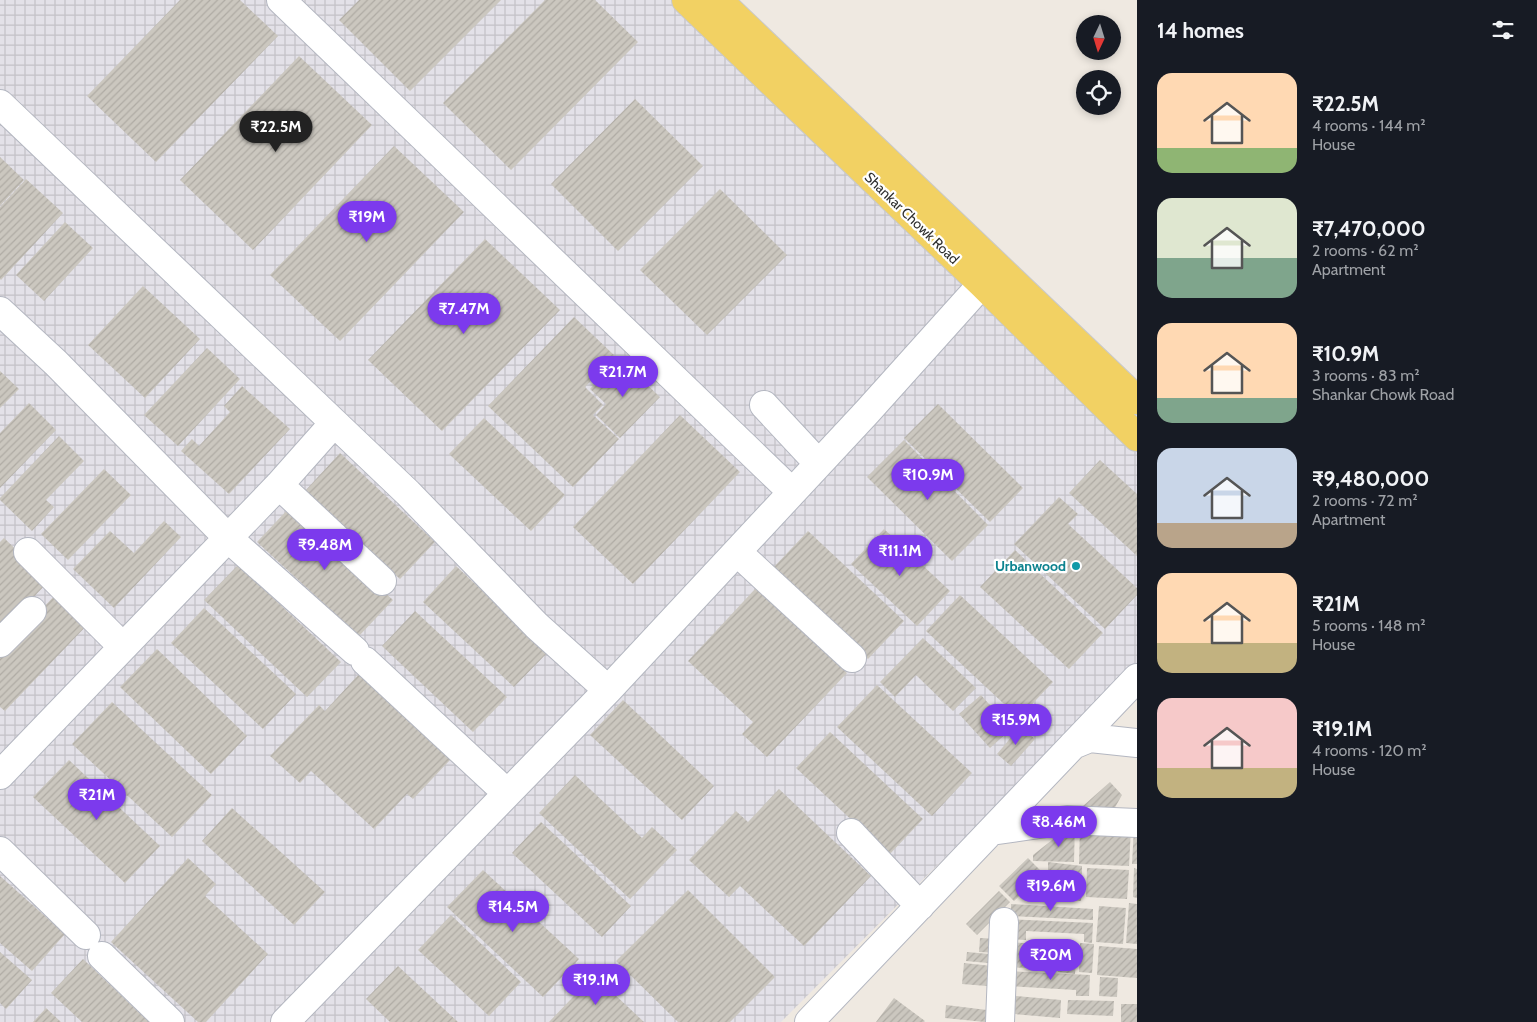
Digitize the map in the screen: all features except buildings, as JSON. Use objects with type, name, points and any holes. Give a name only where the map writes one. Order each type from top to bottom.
[{"type":"main road","name":"Shankar Chowk Road","points":[[686,0],[982,284],[1137,437]]},
{"type":"main road","name":"Shankar Chowk Road","points":[[718,0],[1137,400]]},
{"type":"street","points":[[281,0],[792,492]]},
{"type":"street","points":[[0,104],[408,493],[536,626],[608,690]]},
{"type":"street","points":[[285,1022],[608,690],[914,361],[982,284]]},
{"type":"street","points":[[0,311],[56,363],[228,538],[360,656],[507,793]]},
{"type":"street","points":[[764,405],[818,464]]},
{"type":"street","points":[[0,775],[279,485],[334,423]]},
{"type":"street","points":[[279,485],[382,581]]},
{"type":"street","points":[[28,552],[123,647]]},
{"type":"street","points":[[737,552],[852,658]]},
{"type":"street","points":[[0,643],[32,611]]},
{"type":"street","points":[[809,1022],[1137,678]]},
{"type":"street","points":[[1073,745],[1090,738],[1137,743]]},
{"type":"street","points":[[991,831],[1068,820],[1137,823]]},
{"type":"street","points":[[851,833],[920,906]]},
{"type":"street","points":[[0,851],[170,1022]]},
{"type":"street","points":[[1000,1022],[1004,922]]},
{"type":"shaded area","points":[[0,0],[683,0],[1137,435],[1137,665],[781,1022],[0,1022]]},
{"type":"place","name":"Urbanwood","points":[[1076,566]]}]
